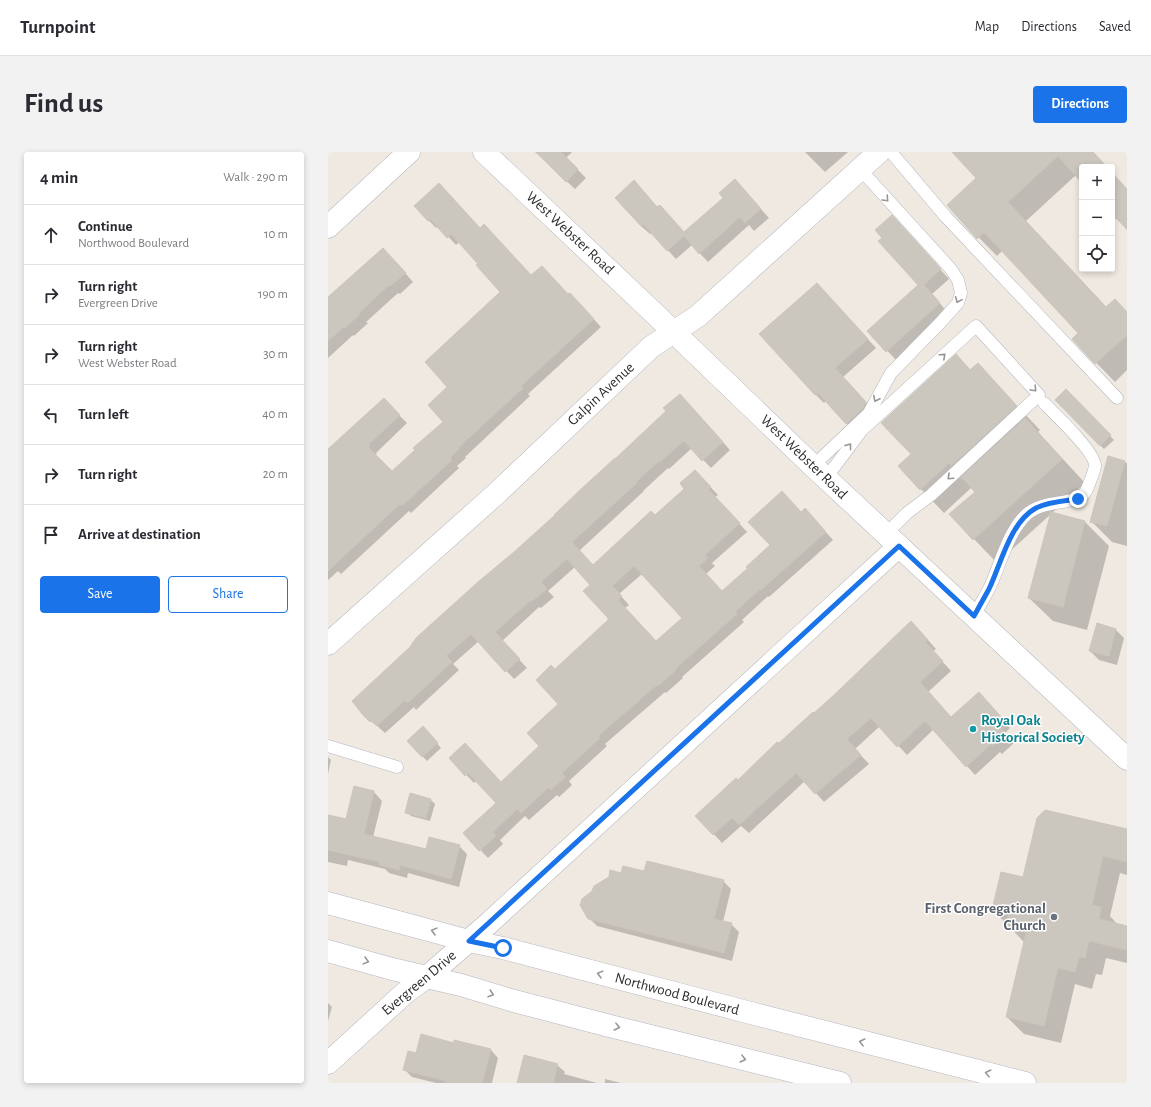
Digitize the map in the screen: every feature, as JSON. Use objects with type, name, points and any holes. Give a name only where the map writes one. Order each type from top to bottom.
[{"type":"street","points":[[328,227],[410,152]]},
{"type":"street","name":"West Webster Road","points":[[484,152],[820,472],[1127,759]]},
{"type":"street","name":"Galpin Avenue","points":[[328,644],[497,492],[651,347],[698,316],[879,152]]},
{"type":"street","name":"Evergreen Drive","points":[[328,1063],[406,992],[427,977],[469,941],[893,540]]},
{"type":"street","name":"Northwood Boulevard","points":[[328,903],[469,941],[503,948],[1025,1083]]},
{"type":"street","points":[[328,951],[461,985],[514,1001],[840,1083]]},
{"type":"lane","points":[[891,152],[946,217],[1117,398]]},
{"type":"lane","points":[[820,472],[869,413],[890,373],[958,303],[961,293],[958,280],[950,268],[860,170]]},
{"type":"lane","points":[[820,472],[862,430],[976,326],[1039,395],[930,495],[907,513],[893,540]]},
{"type":"lane","points":[[974,616],[1019,523],[1037,507],[1078,499],[1084,494],[1089,484],[1095,465],[1089,451],[1044,403]]},
{"type":"lane","points":[[328,746],[398,767]]},
{"type":"building","points":[[536,152],[561,152],[578,169],[566,182]]},
{"type":"building","points":[[952,152],[1093,152],[1104,164],[1079,164],[1079,180],[1058,156],[1008,202],[1106,307],[1115,299],[1127,312],[1127,335],[1095,364],[1072,339],[1078,333],[984,232],[977,239],[947,205],[976,178]]},
{"type":"building","points":[[1115,176],[1127,189],[1127,229],[1116,218],[1115,219]]},
{"type":"building","points":[[735,179],[761,209],[745,223],[740,217],[699,254],[684,236],[667,251],[643,224],[641,226],[615,198],[634,180],[657,207],[660,205],[684,232],[723,198],[719,193]]},
{"type":"building","points":[[439,183],[480,228],[484,224],[531,275],[542,266],[594,319],[521,386],[523,388],[458,448],[459,449],[450,458],[452,460],[402,506],[400,504],[328,571],[328,449],[384,398],[400,415],[369,444],[370,445],[368,447],[392,471],[415,450],[413,448],[443,422],[428,405],[447,387],[425,362],[500,292],[476,265],[478,264],[451,234],[447,238],[430,219],[428,221],[414,206]]},
{"type":"building","points":[[892,215],[941,269],[924,285],[940,303],[886,352],[867,331],[918,285],[878,241],[882,238],[875,230]]},
{"type":"building","points":[[383,248],[406,273],[390,286],[389,285],[345,328],[344,327],[328,341],[328,297]]},
{"type":"building","points":[[817,283],[868,339],[835,368],[866,402],[863,408],[846,424],[818,393],[815,395],[759,334]]},
{"type":"building","points":[[956,354],[970,370],[978,363],[1017,406],[951,466],[949,463],[920,490],[898,466],[911,454],[881,423]]},
{"type":"building","points":[[1066,389],[1111,435],[1100,446],[1055,400]]},
{"type":"building","points":[[680,394],[723,442],[702,461],[684,441],[660,462],[659,461],[572,542],[593,565],[651,511],[655,515],[684,489],[680,483],[695,470],[711,487],[708,489],[740,523],[705,555],[708,558],[699,566],[722,591],[748,568],[746,567],[770,545],[748,522],[782,491],[801,512],[805,508],[826,532],[735,612],[737,614],[675,669],[676,670],[598,736],[600,738],[562,773],[565,777],[551,790],[549,787],[521,813],[517,809],[493,832],[496,836],[479,851],[463,833],[496,803],[468,773],[465,776],[449,758],[465,743],[501,782],[539,746],[527,733],[558,704],[536,680],[551,665],[555,669],[608,620],[608,618],[583,591],[590,585],[567,559],[541,582],[547,589],[532,601],[531,600],[495,632],[520,659],[505,672],[471,634],[446,656],[452,662],[408,703],[405,700],[377,726],[363,715],[352,701],[410,647],[416,638],[555,515],[666,411],[663,408]],"holes":[[[634,566],[682,618],[656,641],[618,600],[622,596],[612,586]]]},
{"type":"building","points":[[1025,418],[1062,459],[973,540],[949,514],[975,492],[961,477]]},
{"type":"building","points":[[1108,456],[1125,461],[1107,526],[1090,522]]},
{"type":"building","points":[[1051,512],[1085,521],[1063,607],[1028,598]]},
{"type":"building","points":[[911,621],[928,640],[925,642],[943,661],[920,682],[951,717],[979,692],[1002,718],[997,723],[1006,734],[992,746],[991,744],[966,767],[925,721],[897,747],[871,718],[847,739],[861,755],[815,794],[796,773],[739,825],[732,818],[713,835],[695,816],[736,778],[738,780],[777,742],[779,743],[834,695]]},
{"type":"building","points":[[1097,623],[1116,629],[1109,656],[1089,651]]},
{"type":"building","points":[[423,726],[438,743],[422,757],[407,741]]},
{"type":"building","points":[[354,786],[374,791],[364,834],[426,849],[429,837],[460,845],[451,879],[400,865],[399,870],[379,865],[380,862],[328,850],[328,815],[346,819]]},
{"type":"building","points":[[410,793],[431,799],[426,818],[405,813]]},
{"type":"building","name":"First Congregational Church","points":[[1045,810],[1127,829],[1127,862],[1103,856],[1092,905],[1101,907],[1099,919],[1127,926],[1127,950],[1089,941],[1085,958],[1079,957],[1075,972],[1058,968],[1044,1026],[1006,1017],[1026,933],[1023,932],[1024,929],[1006,925],[1009,914],[992,910],[1001,872],[1023,877],[1037,818]]},
{"type":"building","points":[[647,861],[724,880],[714,919],[732,923],[724,953],[588,919],[580,905],[582,899],[592,891],[594,886],[609,877],[610,870],[621,873],[623,866],[644,871]]},
{"type":"building","points":[[421,1034],[454,1043],[454,1040],[491,1049],[482,1083],[445,1083],[446,1081],[403,1070],[408,1051],[416,1053]]},
{"type":"building","points":[[524,1055],[558,1064],[553,1083],[517,1083]]},
{"type":"place","name":"Royal Oak Historical Society","points":[[973,729]]},
{"type":"place","name":"First Congregational Church","points":[[1054,917]]},
{"type":"route","points":[[503,948],[469,941],[899,546],[974,616],[1019,523],[1037,507],[1078,499]]}]
